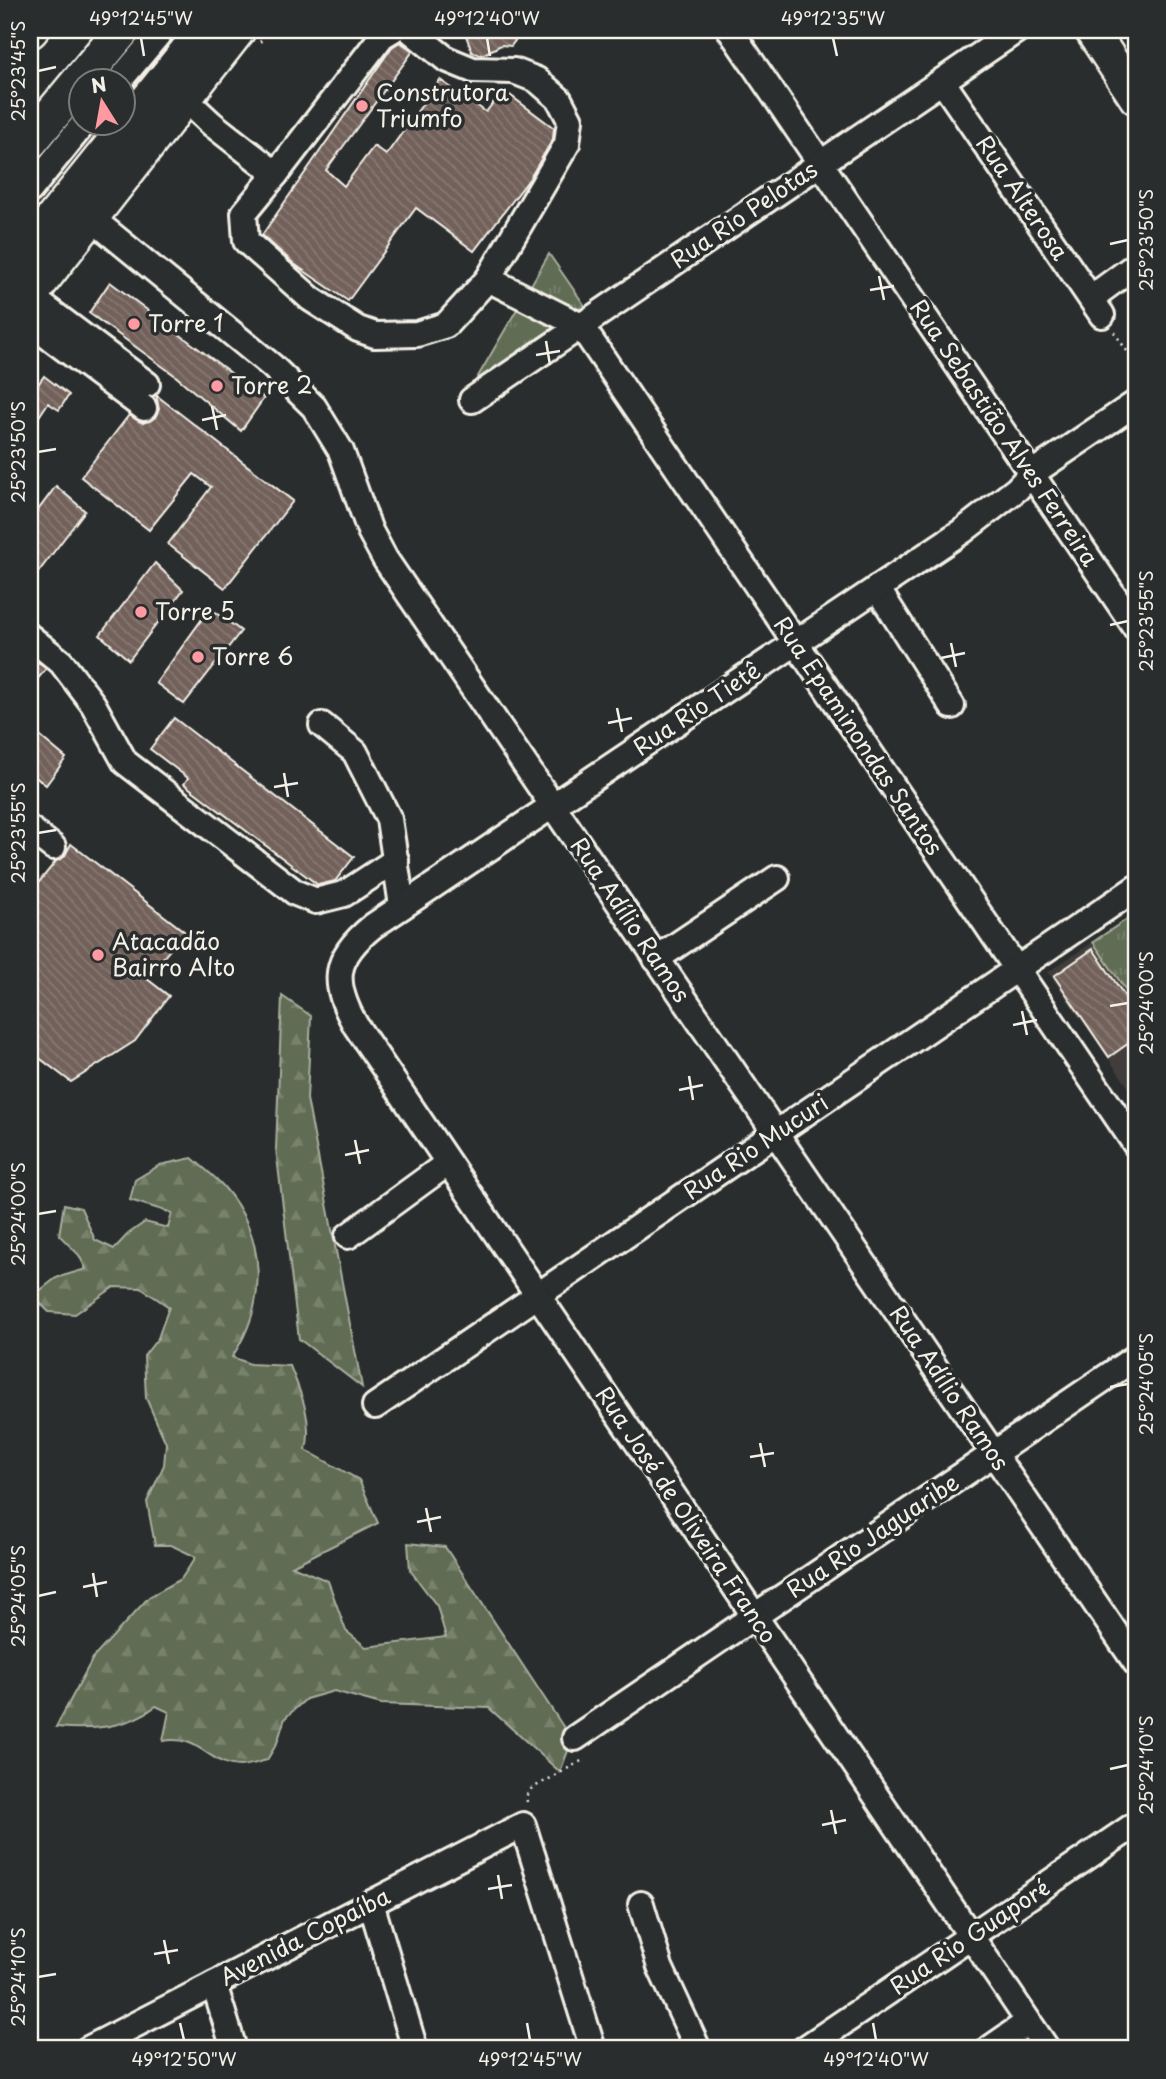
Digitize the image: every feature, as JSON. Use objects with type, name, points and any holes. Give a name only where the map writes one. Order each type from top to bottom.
[{"type":"highway","points":[[30,141],[122,30]]},
{"type":"highway","points":[[30,248],[205,30]]},
{"type":"main road","points":[[30,296],[90,216],[239,30]]},
{"type":"main road","points":[[1091,30],[1136,98]]},
{"type":"street","points":[[132,66],[162,30]]},
{"type":"street","points":[[392,30],[382,36],[244,213],[246,241],[311,299],[358,329],[391,335],[417,334],[446,326],[488,279],[567,144],[570,120],[559,99],[537,80],[514,71],[473,70],[446,59],[410,30]]},
{"type":"street","name":"Rua Sebastião Alves Ferreira","points":[[730,30],[1136,628]]},
{"type":"street","name":"Rua Rio Pelotas","points":[[472,400],[1017,30]]},
{"type":"street","name":"Rua Alterosa","points":[[942,81],[1096,307]]},
{"type":"street","points":[[184,98],[212,124],[276,174]]},
{"type":"street","points":[[30,190],[74,136]]},
{"type":"street","name":"Rua Adílio Ramos","points":[[90,216],[272,366],[314,407],[341,451],[380,552],[1136,1663]]},
{"type":"street","points":[[1096,307],[1136,265]]},
{"type":"street","points":[[488,279],[581,326]]},
{"type":"street","points":[[30,296],[145,396],[30,323]]},
{"type":"street","name":"Rua Epaminondas Santos","points":[[581,326],[1136,1145]]},
{"type":"street","name":"Rua Rio Tietê","points":[[338,975],[343,959],[360,936],[964,530],[1017,489],[1031,474],[1136,403]]},
{"type":"street","points":[[877,588],[952,706]]},
{"type":"street","points":[[30,637],[61,662],[93,704],[125,762],[296,893],[316,901],[344,894],[396,860]]},
{"type":"street","points":[[322,725],[355,752],[389,819],[402,906]]},
{"type":"street","points":[[30,829],[53,847]]},
{"type":"street","points":[[656,959],[777,878]]},
{"type":"street","name":"Rua Rio Mucuri","points":[[375,1406],[1136,888]]},
{"type":"street","name":"Rua José de Oliveira Franco","points":[[338,975],[340,992],[356,1026],[1047,2049]]},
{"type":"street","points":[[348,1236],[448,1163]]},
{"type":"street","name":"Rua Rio Jaguaribe","points":[[579,1749],[754,1616],[1136,1357]]},
{"type":"street","points":[[525,1813],[593,2049]]},
{"type":"street","name":"Avenida Copaíba","points":[[88,2049],[371,1903],[525,1813]]},
{"type":"street","name":"Rua Rio Guaporé","points":[[804,2049],[1136,1824]]},
{"type":"street","points":[[371,1903],[415,2049]]},
{"type":"street","points":[[641,1904],[660,1967],[698,2049]]},
{"type":"street","points":[[214,1984],[234,2049]]},
{"type":"street","points":[[989,2049],[1028,2022]]},
{"type":"path","points":[[1096,307],[1136,365]]},
{"type":"path","points":[[525,1813],[526,1796],[531,1789],[579,1749]]},
{"type":"shaded area","points":[[1093,942],[1136,1005],[1136,1098],[1048,972]]},
{"type":"green space","points":[[549,254],[585,306],[476,380]]},
{"type":"green space","points":[[1136,913],[1136,1005],[1093,942]]},
{"type":"green space","points":[[282,996],[311,1016],[307,1099],[362,1387],[299,1339],[276,1149]]},
{"type":"green space","points":[[192,1158],[220,1183],[238,1206],[255,1249],[257,1293],[244,1336],[232,1357],[250,1364],[290,1366],[307,1417],[306,1450],[359,1480],[378,1523],[292,1566],[328,1581],[346,1631],[366,1647],[446,1637],[437,1606],[410,1570],[408,1543],[445,1547],[572,1740],[560,1772],[489,1708],[381,1704],[334,1691],[306,1699],[285,1718],[277,1743],[267,1760],[243,1766],[220,1761],[186,1742],[163,1741],[169,1712],[156,1706],[121,1724],[82,1728],[56,1727],[93,1658],[149,1597],[181,1579],[196,1557],[171,1545],[155,1545],[147,1502],[164,1465],[166,1443],[146,1398],[144,1356],[158,1338],[169,1307],[141,1288],[114,1287],[75,1314],[49,1312],[33,1296],[56,1278],[86,1269],[79,1255],[59,1235],[64,1204],[81,1208],[95,1240],[114,1249],[128,1234],[145,1222],[168,1228],[172,1213],[130,1200],[135,1180],[160,1165]]},
{"type":"building","points":[[464,30],[523,30],[511,46],[501,45],[482,55],[472,52]]},
{"type":"building","points":[[400,42],[413,51],[326,170],[344,186],[374,146],[386,155],[440,80],[486,112],[503,90],[554,128],[553,139],[530,178],[474,251],[416,208],[348,301],[294,264],[262,235],[392,47]]},
{"type":"building","points":[[110,282],[264,398],[241,431],[173,374],[89,313]]},
{"type":"building","points":[[44,376],[69,395],[59,410],[48,403],[30,430],[30,396]]},
{"type":"building","points":[[156,395],[293,501],[225,588],[168,544],[211,487],[194,474],[149,530],[81,477],[129,415],[143,423],[155,417],[159,409]]},
{"type":"building","points":[[56,486],[85,511],[30,583],[30,521]]},
{"type":"building","name":"Torre 5","points":[[155,563],[183,590],[129,660],[100,635]]},
{"type":"building","name":"Torre 6","points":[[210,608],[241,631],[184,704],[156,683]]},
{"type":"building","points":[[30,656],[46,669],[30,688]]},
{"type":"building","points":[[174,718],[354,857],[335,881],[318,885],[184,784],[188,778],[150,749]]},
{"type":"building","points":[[30,728],[66,758],[46,785],[30,773]]},
{"type":"building","name":"Atacadão Bairro Alto","points":[[71,844],[185,932],[146,978],[169,996],[135,1041],[71,1082],[38,1057],[30,1067],[30,893],[56,861],[64,857]]},
{"type":"building","points":[[1093,949],[1136,1013],[1136,1038],[1109,1057],[1054,976]]},
{"type":"place","name":"Construtora Triumfo","points":[[362,106]]},
{"type":"place","name":"Torre 1","points":[[134,324]]},
{"type":"place","name":"Torre 2","points":[[217,386]]},
{"type":"place","name":"Torre 5","points":[[141,612]]},
{"type":"place","name":"Torre 6","points":[[198,657]]},
{"type":"place","name":"Atacadão Bairro Alto","points":[[98,955]]}]
